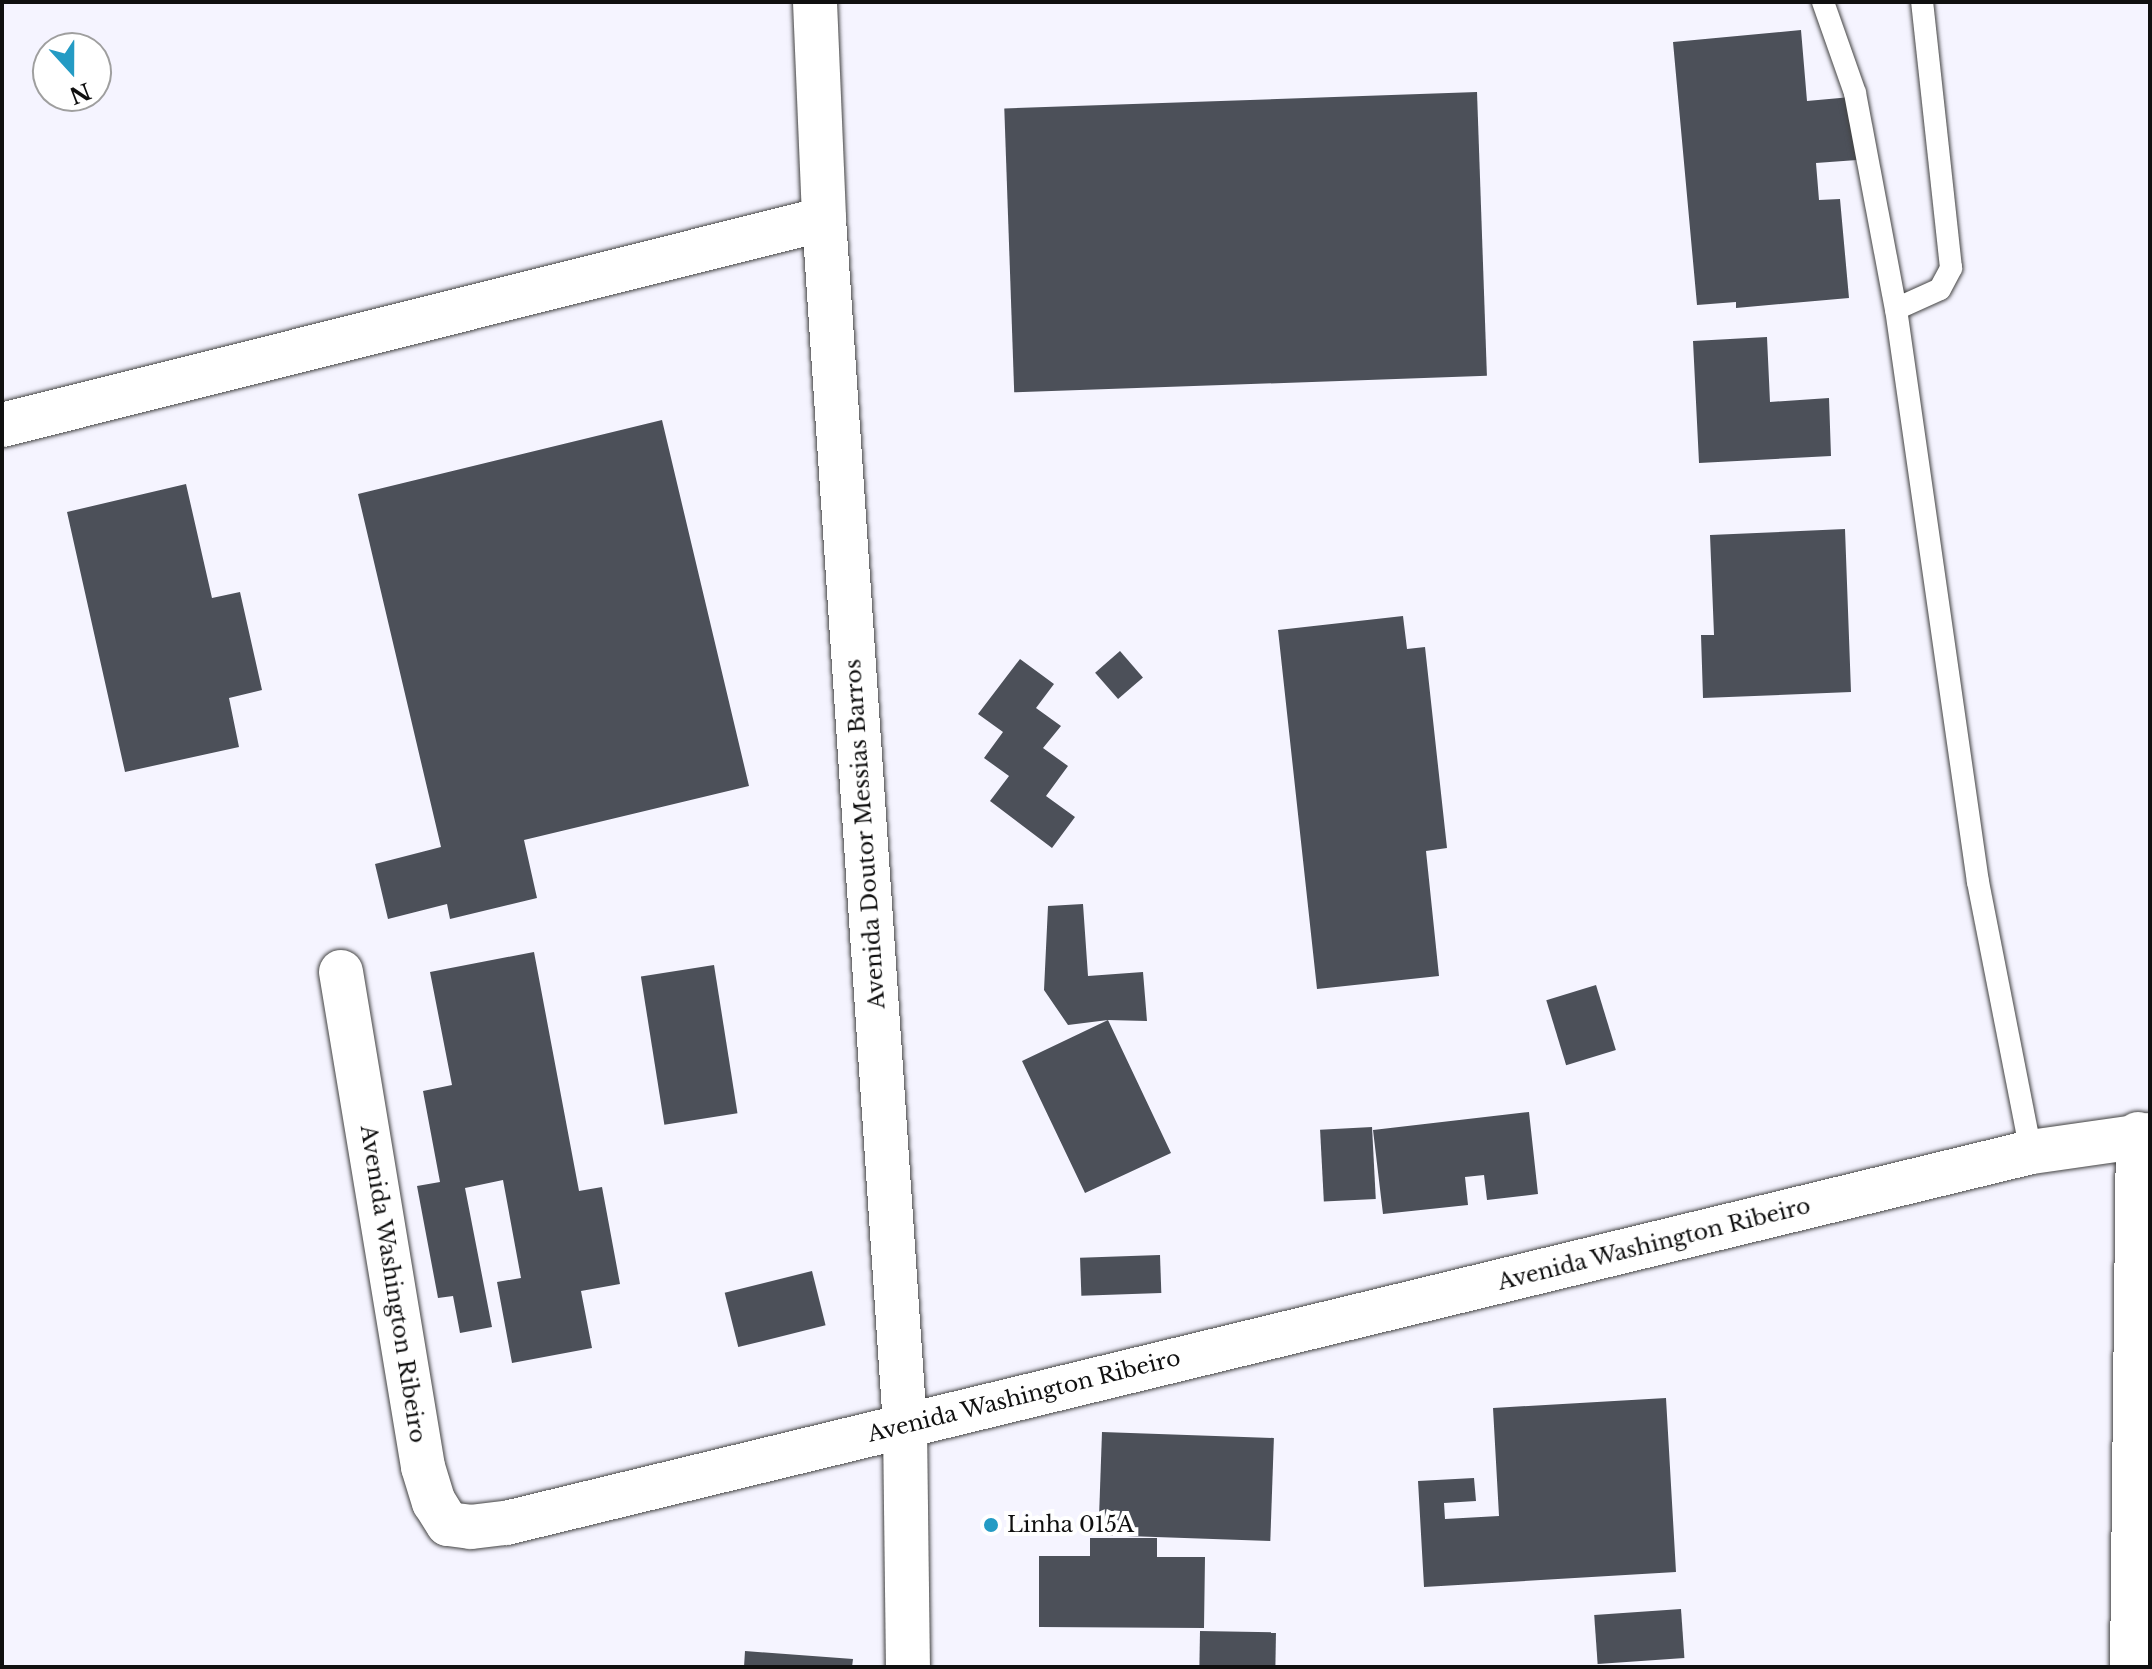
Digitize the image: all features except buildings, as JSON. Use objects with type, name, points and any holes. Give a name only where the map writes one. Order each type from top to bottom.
[{"type":"street","name":"Avenida Doutor Messias Barros","points":[[815,2],[824,219],[905,1425],[908,1667]]},
{"type":"street","points":[[2,425],[824,219]]},
{"type":"street","name":"Avenida Washington Ribeiro","points":[[341,972],[423,1467],[434,1502],[448,1524],[506,1523],[2031,1152],[2144,1134]]},
{"type":"street","points":[[2132,1667],[2143,1425],[2144,1134]]},
{"type":"lane","points":[[1823,2],[1855,93],[1896,309],[1978,882],[2031,1152]]},
{"type":"lane","points":[[1896,309],[1940,289],[1951,268],[1922,2]]},
{"type":"place","name":"Linha 015A","points":[[991,1525]]}]
